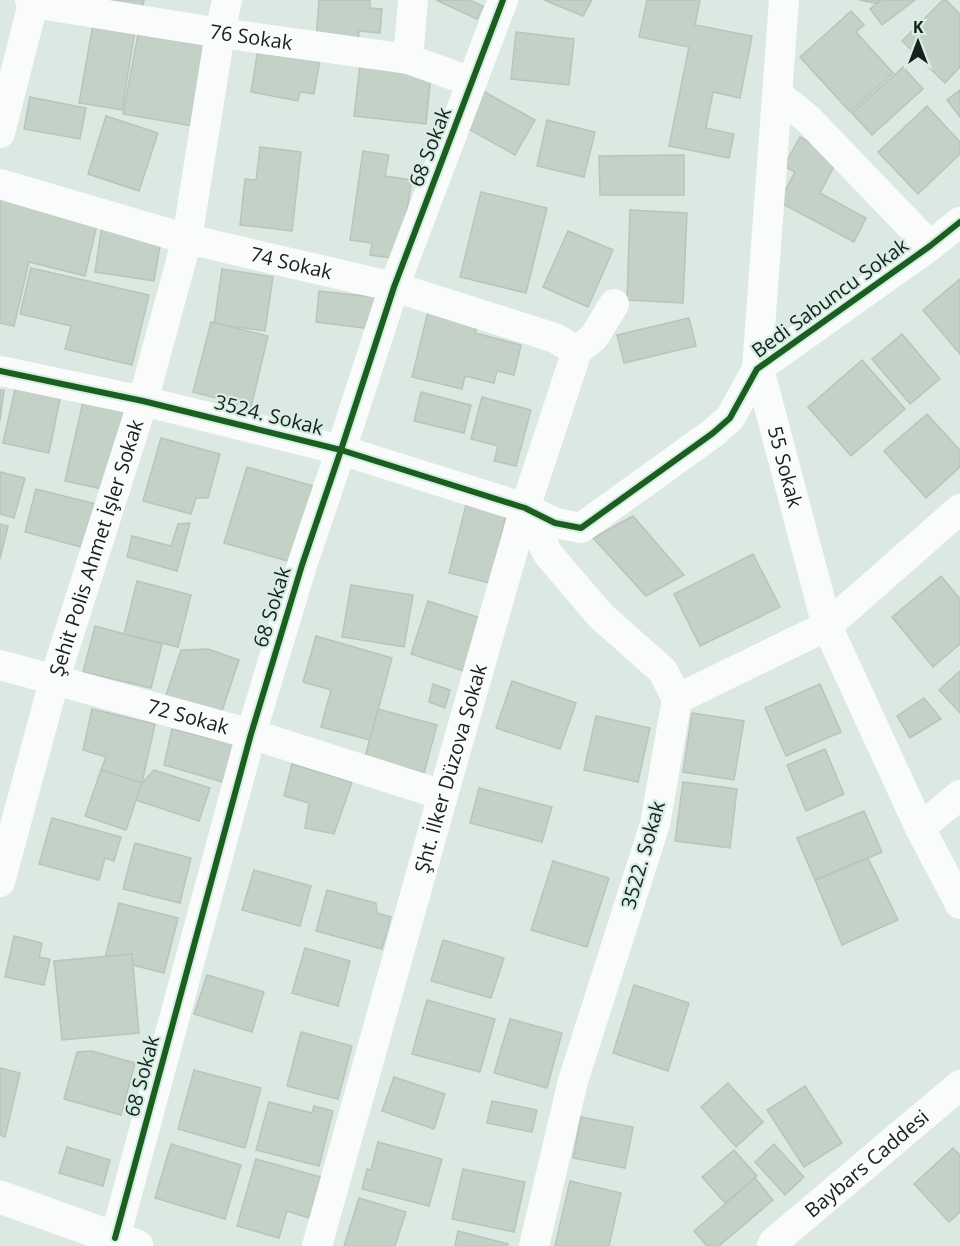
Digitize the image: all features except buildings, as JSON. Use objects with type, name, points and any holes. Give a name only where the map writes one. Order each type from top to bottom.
[{"type":"main road","points":[[1,1201],[126,1242]]},
{"type":"street","name":"Şehit Polis Ahmet İşler Sokak","points":[[0,882],[54,681],[143,401],[187,239],[227,0]]},
{"type":"street","points":[[408,59],[413,0]]},
{"type":"street","name":"68 Sokak","points":[[126,1242],[251,734],[302,566],[394,287],[503,0]]},
{"type":"street","name":"55 Sokak","points":[[784,0],[758,369],[827,626],[920,828],[960,904]]},
{"type":"street","name":"76 Sokak","points":[[32,1],[220,33],[408,59],[472,82]]},
{"type":"street","points":[[0,133],[32,1]]},
{"type":"street","points":[[777,94],[808,119],[930,246]]},
{"type":"street","name":"74 Sokak","points":[[0,184],[187,239],[394,287],[555,338],[577,351]]},
{"type":"street","name":"Bedi Sabuncu Sokak","points":[[525,508],[555,524],[581,528],[713,433],[730,418],[758,369],[960,222]]},
{"type":"street","name":"Şht. İlker Düzova Sokak","points":[[317,1246],[525,508],[577,351],[594,337],[614,304]]},
{"type":"street","name":"3524. Sokak","points":[[0,371],[143,401],[341,450],[525,508]]},
{"type":"street","points":[[525,508],[549,555],[601,616],[663,671],[677,699],[827,626],[960,509]]},
{"type":"street","name":"72 Sokak","points":[[0,665],[251,734],[443,795]]},
{"type":"street","name":"3522. Sokak","points":[[534,1246],[573,1081],[655,824],[677,699]]},
{"type":"street","points":[[920,828],[960,795]]},
{"type":"street","name":"Baybars Caddesi","points":[[771,1245],[960,1085]]},
{"type":"cycle path","points":[[115,1238],[251,734],[302,565],[394,287],[503,0]]},
{"type":"cycle path","points":[[0,371],[143,401],[341,450],[525,508],[555,523],[581,528],[713,433],[730,418],[757,369],[930,246],[960,222]]}]
